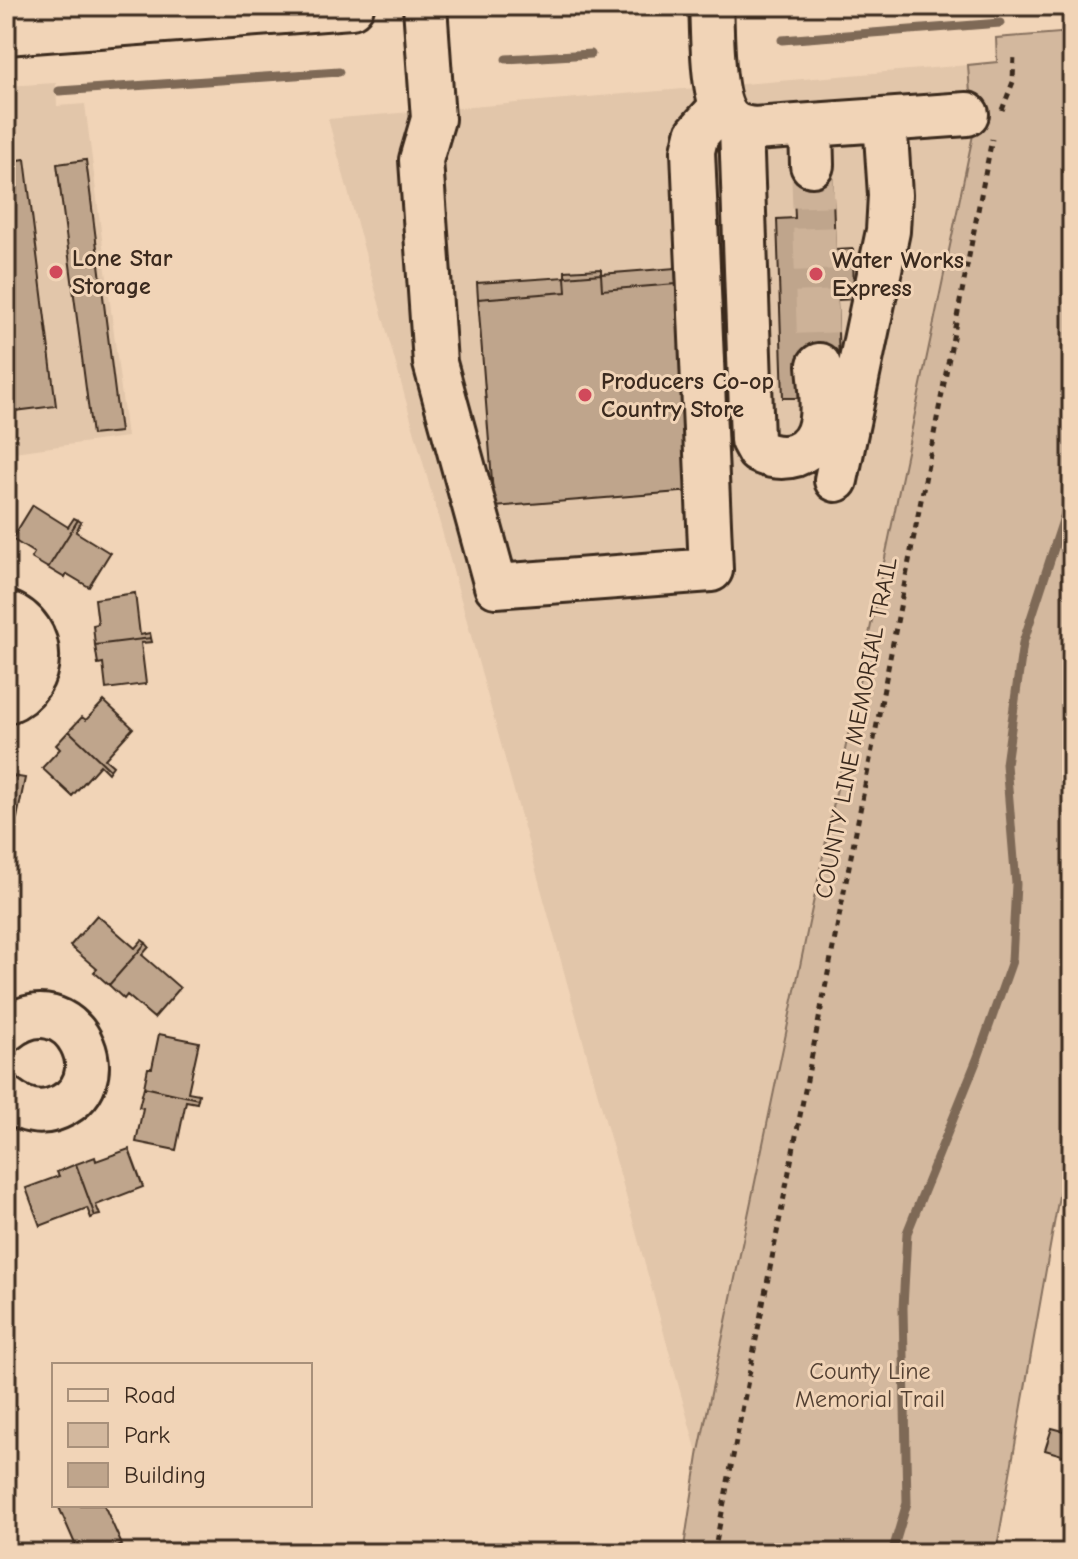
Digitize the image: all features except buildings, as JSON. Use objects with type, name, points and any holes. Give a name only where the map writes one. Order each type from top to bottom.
[{"type":"main road","points":[[6,32],[351,6]]},
{"type":"street","points":[[425,6],[433,119],[421,160],[435,363],[496,586],[711,570],[693,151],[697,134],[731,117]]},
{"type":"street","points":[[711,6],[717,96],[731,117],[754,129],[812,145],[885,120],[987,120]]},
{"type":"street","points":[[731,117],[752,440],[758,451],[775,457],[792,456],[808,448],[814,441],[821,411],[819,365]]},
{"type":"street","points":[[836,480],[888,231],[890,195],[885,120]]},
{"type":"street","points":[[6,612],[25,624],[34,637],[38,651],[33,680],[23,692],[6,702]]},
{"type":"street","points":[[6,1030],[19,1020],[34,1016],[49,1016],[63,1022],[83,1044],[87,1073],[82,1088],[72,1099],[45,1112],[16,1106],[6,1098]]},
{"type":"path","name":"COUNTY LINE MEMORIAL TRAIL","points":[[714,1553],[987,120],[1013,82],[1014,54]]},
{"type":"shaded area","points":[[968,65],[973,135],[698,1456],[328,119]]},
{"type":"shaded area","name":"Lone Star Storage","points":[[56,83],[57,106],[85,104],[127,437],[6,453],[6,86]]},
{"type":"green space","name":"County Line Memorial Trail","points":[[1072,32],[1072,1122],[996,1553],[683,1553],[698,1456],[973,135],[968,65],[997,62],[996,38]]},
{"type":"waterway","points":[[782,40],[1000,23]]},
{"type":"waterway","points":[[506,59],[591,54]]},
{"type":"waterway","points":[[59,91],[339,72]]},
{"type":"waterway","points":[[892,1553],[907,1503],[903,1308],[907,1233],[978,1057],[1012,961],[1016,884],[1006,764],[1023,643],[1069,502],[1072,483]]},
{"type":"tunnel","points":[[812,165],[819,365]]},
{"type":"place","name":"Lone Star Storage","points":[[56,272]]},
{"type":"place","name":"Water Works Express","points":[[816,274]]},
{"type":"place","name":"Producers Co-op Country Store","points":[[585,395]]}]
